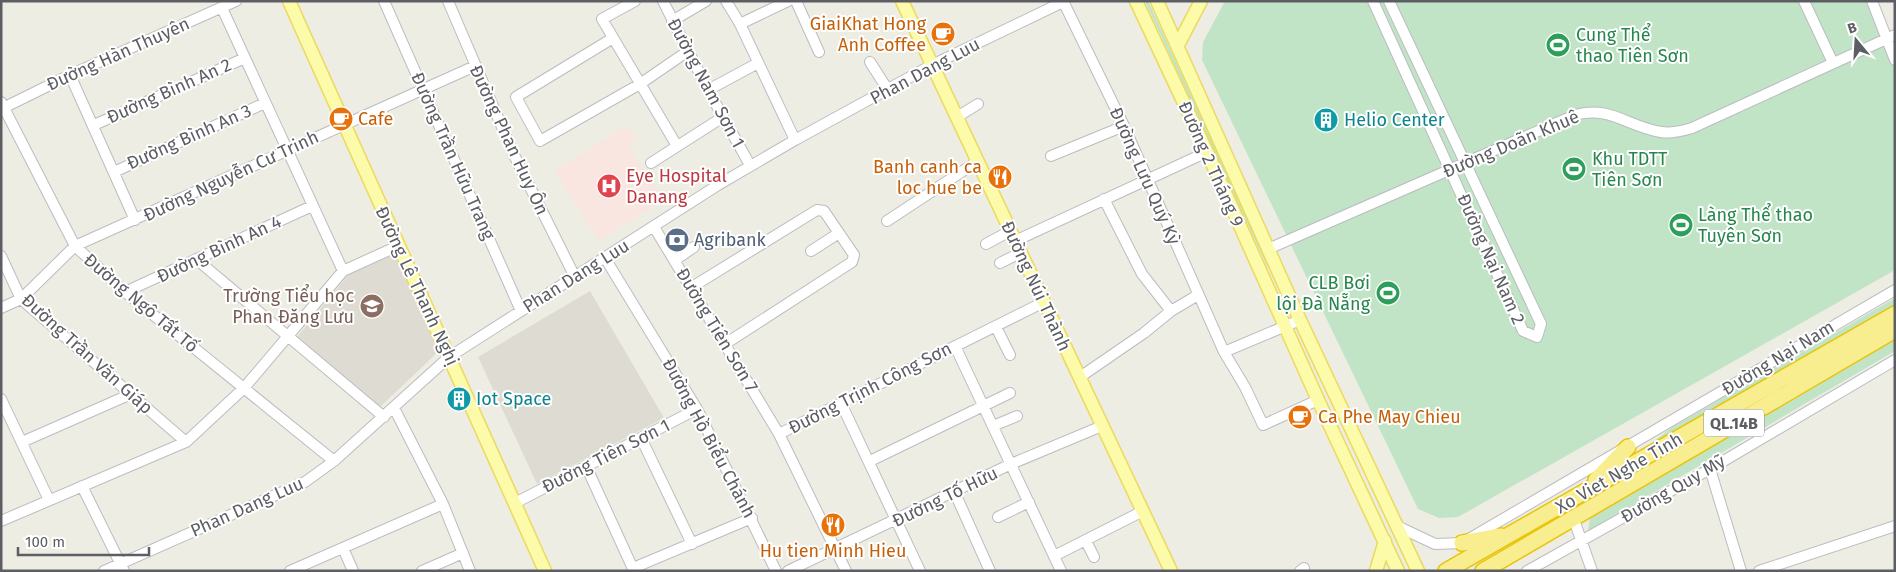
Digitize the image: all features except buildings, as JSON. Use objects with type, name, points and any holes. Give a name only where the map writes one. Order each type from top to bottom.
[{"type":"highway","name":"Xo Viet Nghe Tinh","points":[[1446,571],[1895,314]]},
{"type":"highway","name":"Xo Viet Nghe Tinh","points":[[1483,571],[1499,567],[1525,547],[1573,517],[1895,330]]},
{"type":"highway","points":[[1585,492],[1628,447]]},
{"type":"highway","points":[[1462,542],[1512,534]]},
{"type":"main road","name":"Đường Lê Thanh Nghị","points":[[289,1],[545,571]]},
{"type":"main road","name":"Đường Núi Thành","points":[[902,1],[1171,571]]},
{"type":"main road","name":"Đường 2 Tháng 9","points":[[1136,1],[1207,152],[1284,327],[1398,571]]},
{"type":"main road","name":"Đường 2 Tháng 9","points":[[1157,1],[1300,320],[1418,571]]},
{"type":"main road","points":[[1178,45],[1201,1]]},
{"type":"main road","points":[[1376,571],[1385,541]]},
{"type":"street","name":"Đường Hàn Thuyên","points":[[2,106],[236,1]]},
{"type":"street","name":"Đường Trần Hữu Trang","points":[[384,1],[521,311]]},
{"type":"street","name":"Đường Phan Huy Ôn","points":[[448,1],[514,155],[575,277]]},
{"type":"street","points":[[635,1],[602,19],[677,146]]},
{"type":"street","name":"Đường Nam Sơn 1","points":[[664,1],[672,21],[708,90],[750,165]]},
{"type":"street","points":[[672,21],[706,1]]},
{"type":"street","points":[[726,1],[740,24],[794,140]]},
{"type":"street","points":[[740,24],[788,1]]},
{"type":"street","points":[[796,1],[819,52]]},
{"type":"street","name":"Đường Nại Nam 2","points":[[1373,1],[1523,331],[1537,337],[1541,324],[1390,1]]},
{"type":"street","points":[[1804,1],[1833,63]]},
{"type":"street","points":[[1872,1],[1890,37],[1895,60]]},
{"type":"street","name":"Phan Dang Luu","points":[[104,571],[123,567],[305,482],[334,461],[449,357],[750,165],[932,66],[1064,2]]},
{"type":"street","name":"Đường Lưu Quý Kỳ","points":[[1064,2],[1124,126],[1224,352],[1245,386],[1263,425],[1318,400]]},
{"type":"street","points":[[222,8],[343,271]]},
{"type":"street","name":"Đường Doãn Khuê","points":[[1268,250],[1466,162],[1589,111],[1617,116],[1648,130],[1663,133],[1692,128],[1890,37]]},
{"type":"street","points":[[613,38],[516,97],[540,142],[640,84],[688,51]]},
{"type":"street","name":"Đường Bình An 2","points":[[94,125],[245,58]]},
{"type":"street","points":[[870,62],[888,90]]},
{"type":"street","points":[[708,90],[758,63]]},
{"type":"street","name":"Đường Nguyễn Cư Trinh","points":[[1,308],[21,299],[75,246],[475,66]]},
{"type":"street","points":[[70,75],[135,220]]},
{"type":"street","name":"Đường Bình An 3","points":[[114,172],[265,103]]},
{"type":"street","points":[[957,117],[978,104]]},
{"type":"street","name":"Đường Ngô Tất Tố","points":[[2,106],[75,246],[125,292],[334,461]]},
{"type":"street","points":[[651,163],[723,117]]},
{"type":"street","points":[[1051,156],[1124,126]]},
{"type":"street","points":[[986,244],[1012,236],[1104,199],[1207,152]]},
{"type":"street","points":[[887,221],[978,161]]},
{"type":"street","points":[[1104,199],[1142,274],[1171,311]]},
{"type":"street","name":"Đường Bình An 4","points":[[125,292],[312,206]]},
{"type":"street","points":[[692,287],[817,210],[824,211],[854,255],[852,262],[725,344]]},
{"type":"street","name":"Đường Tiên Sơn 7","points":[[654,227],[692,287],[779,434]]},
{"type":"street","points":[[811,252],[839,233]]},
{"type":"street","points":[[1,520],[186,442],[244,388],[343,271],[398,246]]},
{"type":"street","points":[[675,260],[694,247]]},
{"type":"street","points":[[1000,263],[1020,253]]},
{"type":"street","name":"Đường Trần Văn Giáp","points":[[1,256],[21,299],[186,442]]},
{"type":"street","name":"Đường Hồ Biểu Chánh","points":[[605,258],[697,409],[752,518],[776,571]]},
{"type":"street","points":[[196,260],[384,417]]},
{"type":"street","name":"Đường Nại Nam","points":[[1396,526],[1435,544],[1462,542],[1895,290]]},
{"type":"street","points":[[1080,377],[1144,333],[1171,311],[1198,295]]},
{"type":"street","name":"Đường Trịnh Công Sơn","points":[[846,571],[779,434],[1044,302]]},
{"type":"street","points":[[1224,352],[1300,320]]},
{"type":"street","points":[[996,327],[1010,355]]},
{"type":"street","points":[[954,346],[1061,571]]},
{"type":"street","name":"Đường Quy Mỹ","points":[[1527,571],[1710,468],[1895,360]]},
{"type":"street","points":[[870,461],[1010,393]]},
{"type":"street","points":[[22,442],[131,394]]},
{"type":"street","points":[[1,399],[49,500]]},
{"type":"street","points":[[841,403],[870,461],[920,571]]},
{"type":"street","points":[[394,408],[442,504],[470,571]]},
{"type":"street","name":"Đường Tiên Sơn 1","points":[[516,503],[697,409]]},
{"type":"street","points":[[993,426],[1018,416]]},
{"type":"street","name":"Đường Tố Hữu","points":[[788,571],[1011,464],[1102,426]]},
{"type":"street","points":[[641,438],[692,544]]},
{"type":"street","points":[[586,466],[634,570],[752,518]]},
{"type":"street","points":[[1710,468],[1742,571]]},
{"type":"street","points":[[82,486],[123,567]]},
{"type":"street","points":[[954,491],[990,571]]},
{"type":"street","points":[[998,517],[1029,502]]},
{"type":"street","points":[[290,571],[442,504]]},
{"type":"street","points":[[1054,556],[1143,511]]},
{"type":"street","points":[[1573,517],[1592,571]]},
{"type":"street","points":[[1759,571],[1895,526]]},
{"type":"street","points":[[1086,541],[1094,557]]},
{"type":"street","points":[[343,548],[353,571]]},
{"type":"street","points":[[422,571],[463,553]]},
{"type":"shaded area","name":"Eye Hospital Danang","points":[[627,125],[637,139],[628,145],[663,200],[599,241],[554,171]]},
{"type":"shaded area","name":"Trường Tiểu học Phan Đăng Lưu","points":[[392,255],[399,259],[440,350],[379,408],[297,337],[349,274]]},
{"type":"shaded area","points":[[590,291],[664,418],[537,484],[478,357]]},
{"type":"green space","points":[[1145,1],[1148,1],[1269,265],[1267,266]]},
{"type":"green space","name":"Khu TDTT Tiên Sơn","points":[[1225,1],[1869,1],[1883,44],[1895,67],[1895,270],[1458,517],[1439,518],[1418,509],[1202,60],[1203,42]]},
{"type":"green space","points":[[1895,298],[1895,306],[1625,463],[1671,428]]},
{"type":"green space","points":[[1895,340],[1895,351],[1588,531],[1590,518],[1874,349]]},
{"type":"place","name":"GiaiKhat Hong Anh Coffee","points":[[943,34]]},
{"type":"place","name":"Cung Thể thao Tiên Sơn","points":[[1558,45]]},
{"type":"place","name":"Cafe","points":[[341,119]]},
{"type":"place","name":"Helio Center","points":[[1326,120]]},
{"type":"place","name":"Khu TDTT Tiên Sơn","points":[[1574,169]]},
{"type":"place","name":"Banh canh ca loc hue be","points":[[1000,177]]},
{"type":"place","name":"Eye Hospital Danang","points":[[609,186]]},
{"type":"place","name":"Làng Thể thao Tuyên Sơn","points":[[1681,225]]},
{"type":"place","name":"Agribank","points":[[677,240]]},
{"type":"place","name":"CLB Bơi lội Đà Nẵng","points":[[1388,293]]},
{"type":"place","name":"Trường Tiểu học Phan Đăng Lưu","points":[[372,306]]},
{"type":"place","name":"Iot Space","points":[[459,399]]},
{"type":"place","name":"Ca Phe May Chieu","points":[[1300,417]]},
{"type":"place","name":"Hu tien Minh Hieu","points":[[833,525]]}]
